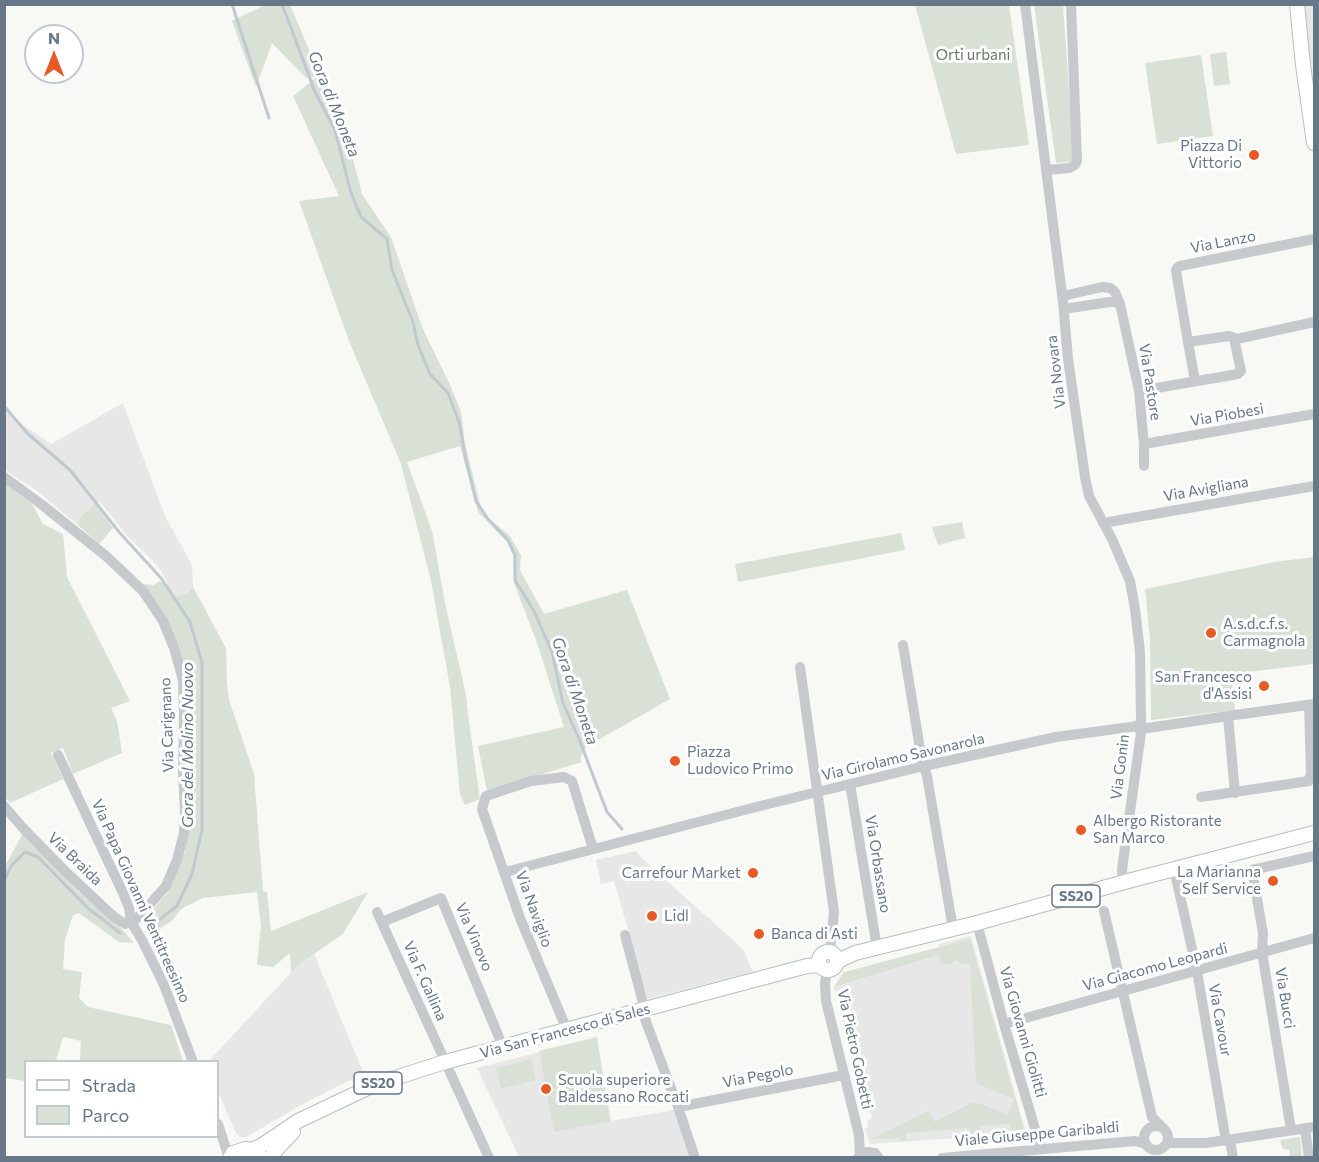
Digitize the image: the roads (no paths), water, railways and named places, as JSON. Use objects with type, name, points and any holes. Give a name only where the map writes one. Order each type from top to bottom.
[{"type":"main road","points":[[1292,4],[1304,64]]},
{"type":"main road","points":[[1297,4],[1314,142]]},
{"type":"main road","name":"Via San Francesco di Sales","points":[[242,1155],[261,1146],[298,1120],[376,1084],[445,1062],[1314,832]]},
{"type":"main road","name":"Via San Francesco di Sales","points":[[271,1158],[282,1143],[315,1114]]},
{"type":"street","name":"Via Novara","points":[[1025,4],[1063,296],[1068,359],[1085,477],[1089,496],[1120,555],[1130,581],[1135,609],[1140,652],[1141,721],[1138,726]]},
{"type":"street","points":[[1047,170],[1069,168],[1077,161],[1071,4]]},
{"type":"street","name":"Via Lanzo","points":[[1188,342],[1177,268],[1314,239]]},
{"type":"street","points":[[1063,296],[1102,287],[1110,288],[1115,292],[1120,304]]},
{"type":"street","points":[[1064,309],[1109,302],[1120,304]]},
{"type":"street","name":"Via Pastore","points":[[1120,304],[1138,391],[1144,466]]},
{"type":"street","points":[[1195,381],[1188,342],[1229,336],[1237,339],[1314,322]]},
{"type":"street","points":[[1138,391],[1238,374],[1241,371],[1235,343],[1237,339]]},
{"type":"street","name":"Via Piobesi","points":[[1144,444],[1314,414]]},
{"type":"street","name":"Via Carignano","points":[[4,477],[106,556],[143,591],[163,621],[174,648],[183,680],[184,833],[177,860],[166,886],[131,922]]},
{"type":"street","name":"Via Avigliana","points":[[1103,523],[1314,486]]},
{"type":"street","points":[[903,645],[953,929]]},
{"type":"street","name":"Via Pietro Gobetti","points":[[800,667],[834,912],[825,983],[826,1000],[859,1135],[859,1157]]},
{"type":"street","points":[[1201,797],[1310,781],[1312,705]]},
{"type":"street","name":"Via Girolamo Savonarola","points":[[505,872],[817,792],[1056,737],[1138,726],[1148,728],[1312,705]]},
{"type":"street","points":[[1228,716],[1234,792]]},
{"type":"street","name":"Via Gonin","points":[[1123,883],[1122,869],[1141,733],[1138,726]]},
{"type":"street","name":"Via Papa Giovanni Ventitreesimo","points":[[58,755],[126,900],[131,922],[164,985],[192,1060]]},
{"type":"street","name":"Via Naviglio","points":[[567,1030],[520,918],[482,809],[486,796],[531,781],[564,777],[572,781],[593,849]]},
{"type":"street","name":"Via Orbassano","points":[[850,784],[877,948]]},
{"type":"street","name":"Via Braida","points":[[4,806],[67,873],[114,917],[125,924],[131,922]]},
{"type":"street","name":"Via Bucci","points":[[1291,1130],[1262,952],[1263,933],[1252,870],[1314,856]]},
{"type":"street","name":"Via Cavour","points":[[1174,869],[1197,971],[1233,1158]]},
{"type":"street","name":"Via Vinovo","points":[[379,917],[441,898],[503,1047]]},
{"type":"street","points":[[1104,911],[1152,1117],[1165,1135]]},
{"type":"street","name":"Via F. Gallina","points":[[379,917],[489,1158]]},
{"type":"street","name":"Via Giovanni Giolitti","points":[[977,923],[1041,1149]]},
{"type":"street","points":[[625,935],[644,1010],[695,1158]]},
{"type":"street","name":"Via Giacomo Leopardi","points":[[1004,1024],[1314,938]]},
{"type":"street","name":"Via Pegolo","points":[[678,1107],[844,1075]]},
{"type":"street","points":[[1145,1142],[1152,1117]]},
{"type":"street","points":[[1145,1142],[1153,1126],[1182,1143],[1228,1141],[1310,1127],[1309,1158]]},
{"type":"street","points":[[219,1127],[222,1136],[242,1155]]},
{"type":"street","name":"Via Pietro Gobetti","points":[[859,1135],[875,1155]]},
{"type":"street","points":[[1145,1142],[1157,1150],[1161,1149],[1165,1135]]},
{"type":"street","name":"Viale Giuseppe Garibaldi","points":[[942,1158],[1145,1142]]},
{"type":"street","points":[[859,1157],[867,1152],[875,1155]]},
{"type":"waterway","points":[[232,4],[269,118]]},
{"type":"waterway","name":"Gora di Moneta","points":[[282,4],[315,92],[335,130],[351,193],[361,217],[387,239],[392,270],[413,322],[418,345],[430,374],[448,393],[459,422],[476,501],[488,519],[508,540],[515,555],[515,580],[534,611],[552,652],[563,703],[607,812],[622,829]]},
{"type":"waterway","name":"Gora del Molino Nuovo","points":[[4,406],[27,433],[70,470],[119,532],[161,578],[190,622],[202,663],[202,830],[192,874],[177,906],[154,924]]},
{"type":"waterway","name":"Gora del Molino Nuovo","points":[[4,882],[11,866],[25,852],[38,857],[89,909],[120,933]]},
{"type":"place","name":"Piazza Di Vittorio","points":[[1254,155]]},
{"type":"place","name":"A.s.d.c.f.s. Carmagnola","points":[[1211,633]]},
{"type":"place","name":"San Francesco d'Assisi","points":[[1264,686]]},
{"type":"place","name":"Piazza Ludovico Primo","points":[[675,761]]},
{"type":"place","name":"Albergo Ristorante San Marco","points":[[1081,830]]},
{"type":"place","name":"Carrefour Market","points":[[753,873]]},
{"type":"place","name":"La Marianna Self Service","points":[[1273,881]]},
{"type":"place","name":"Lidl","points":[[652,916]]},
{"type":"place","name":"Banca di Asti","points":[[759,934]]},
{"type":"place","name":"Scuola superiore Baldessano Roccati","points":[[546,1089]]},
{"type":"park label","name":"Orti urbani","points":[[973,55]]}]
